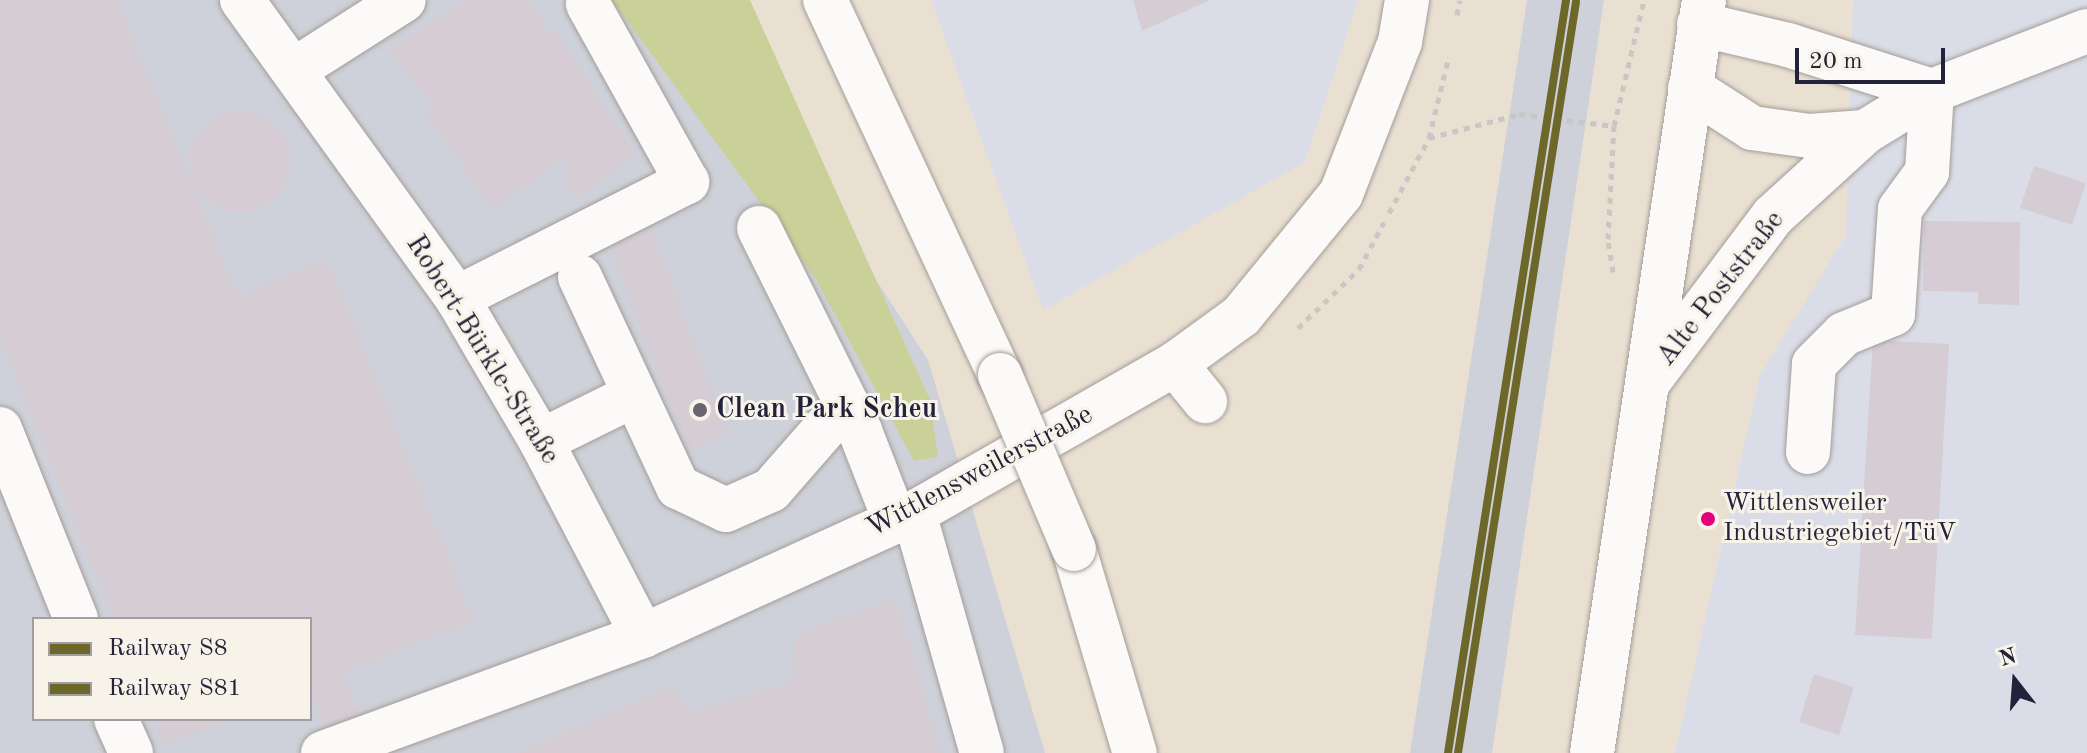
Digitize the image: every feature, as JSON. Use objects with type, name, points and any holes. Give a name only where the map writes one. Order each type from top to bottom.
[{"type":"street","name":"Robert-Bürkle-Straße","points":[[242,0],[457,298],[541,441],[643,636]]},
{"type":"street","points":[[294,70],[404,0]]},
{"type":"street","points":[[825,0],[1000,375],[1074,549],[1135,753]]},
{"type":"street","name":"Wittlensweilerstraße","points":[[323,753],[643,636],[904,517],[1175,364],[1241,316],[1341,194],[1400,42],[1407,0]]},
{"type":"street","points":[[457,298],[687,182],[588,4]]},
{"type":"street","points":[[1592,753],[1701,12],[1788,45],[1932,91],[1927,172],[1900,209],[1893,314],[1844,334],[1814,364],[1808,452]]},
{"type":"street","name":"Alte Poststraße","points":[[1649,381],[1773,216],[1865,132],[1932,91],[2087,31]]},
{"type":"street","name":"Alte Poststraße","points":[[1690,88],[1752,128],[1809,136],[1865,132]]},
{"type":"street","points":[[759,228],[904,517],[982,753]]},
{"type":"street","points":[[580,277],[678,487],[726,510],[771,490],[846,404]]},
{"type":"street","points":[[1175,364],[1205,401]]},
{"type":"street","points":[[541,441],[634,395]]},
{"type":"street","points":[[0,429],[75,617]]},
{"type":"street","points":[[117,721],[131,753]]},
{"type":"path","points":[[1644,0],[1614,126],[1608,260],[1616,280],[1658,297]]},
{"type":"path","points":[[1429,138],[1519,114],[1614,126]]},
{"type":"shaded area","points":[[0,0],[695,0],[928,360],[1045,753],[0,753]]},
{"type":"shaded area","points":[[931,0],[1358,0],[1305,162],[1043,310]]},
{"type":"shaded area","points":[[1527,0],[1604,0],[1492,753],[1410,753]]},
{"type":"shaded area","points":[[1853,0],[2087,0],[2087,753],[1675,753],[1760,375],[1846,235]]},
{"type":"green space","points":[[612,0],[750,0],[930,400],[938,457],[914,461],[815,278]]},
{"type":"building","points":[[0,0],[117,0],[238,296],[327,259],[474,621],[344,672],[376,753],[336,753],[312,693],[312,617],[113,617],[0,340]]},
{"type":"building","points":[[466,0],[529,0],[548,32],[556,30],[635,156],[579,197],[567,193],[568,161],[556,163],[492,211],[425,112],[433,106],[390,50]]},
{"type":"building","points":[[1133,0],[1210,0],[1142,31]]},
{"type":"building","points":[[240,110],[259,114],[276,125],[287,142],[291,161],[287,180],[276,197],[259,208],[240,212],[221,208],[204,197],[193,180],[189,161],[193,142],[204,125],[221,114]]},
{"type":"building","points":[[2034,166],[2086,183],[2072,225],[2020,208]]},
{"type":"building","points":[[1924,221],[2020,222],[2019,305],[1978,304],[1978,292],[1923,291]]},
{"type":"building","points":[[652,231],[728,434],[688,450],[610,247]]},
{"type":"building","points":[[1873,340],[1949,344],[1932,639],[1855,635]]},
{"type":"building","points":[[895,597],[942,753],[517,753],[673,686],[689,713],[794,680],[795,636]]},
{"type":"building","points":[[1814,674],[1854,687],[1839,735],[1799,722]]},
{"type":"building","points":[[155,721],[225,721],[165,746]]},
{"type":"rail line","name":"S8","points":[[1448,753],[1566,0]]},
{"type":"rail line","name":"S81","points":[[1458,753],[1576,2]]},
{"type":"place","name":"Clean Park Scheu","points":[[700,410]]},
{"type":"place","name":"Wittlensweiler Industriegebiet/TüV","points":[[1708,519]]}]
